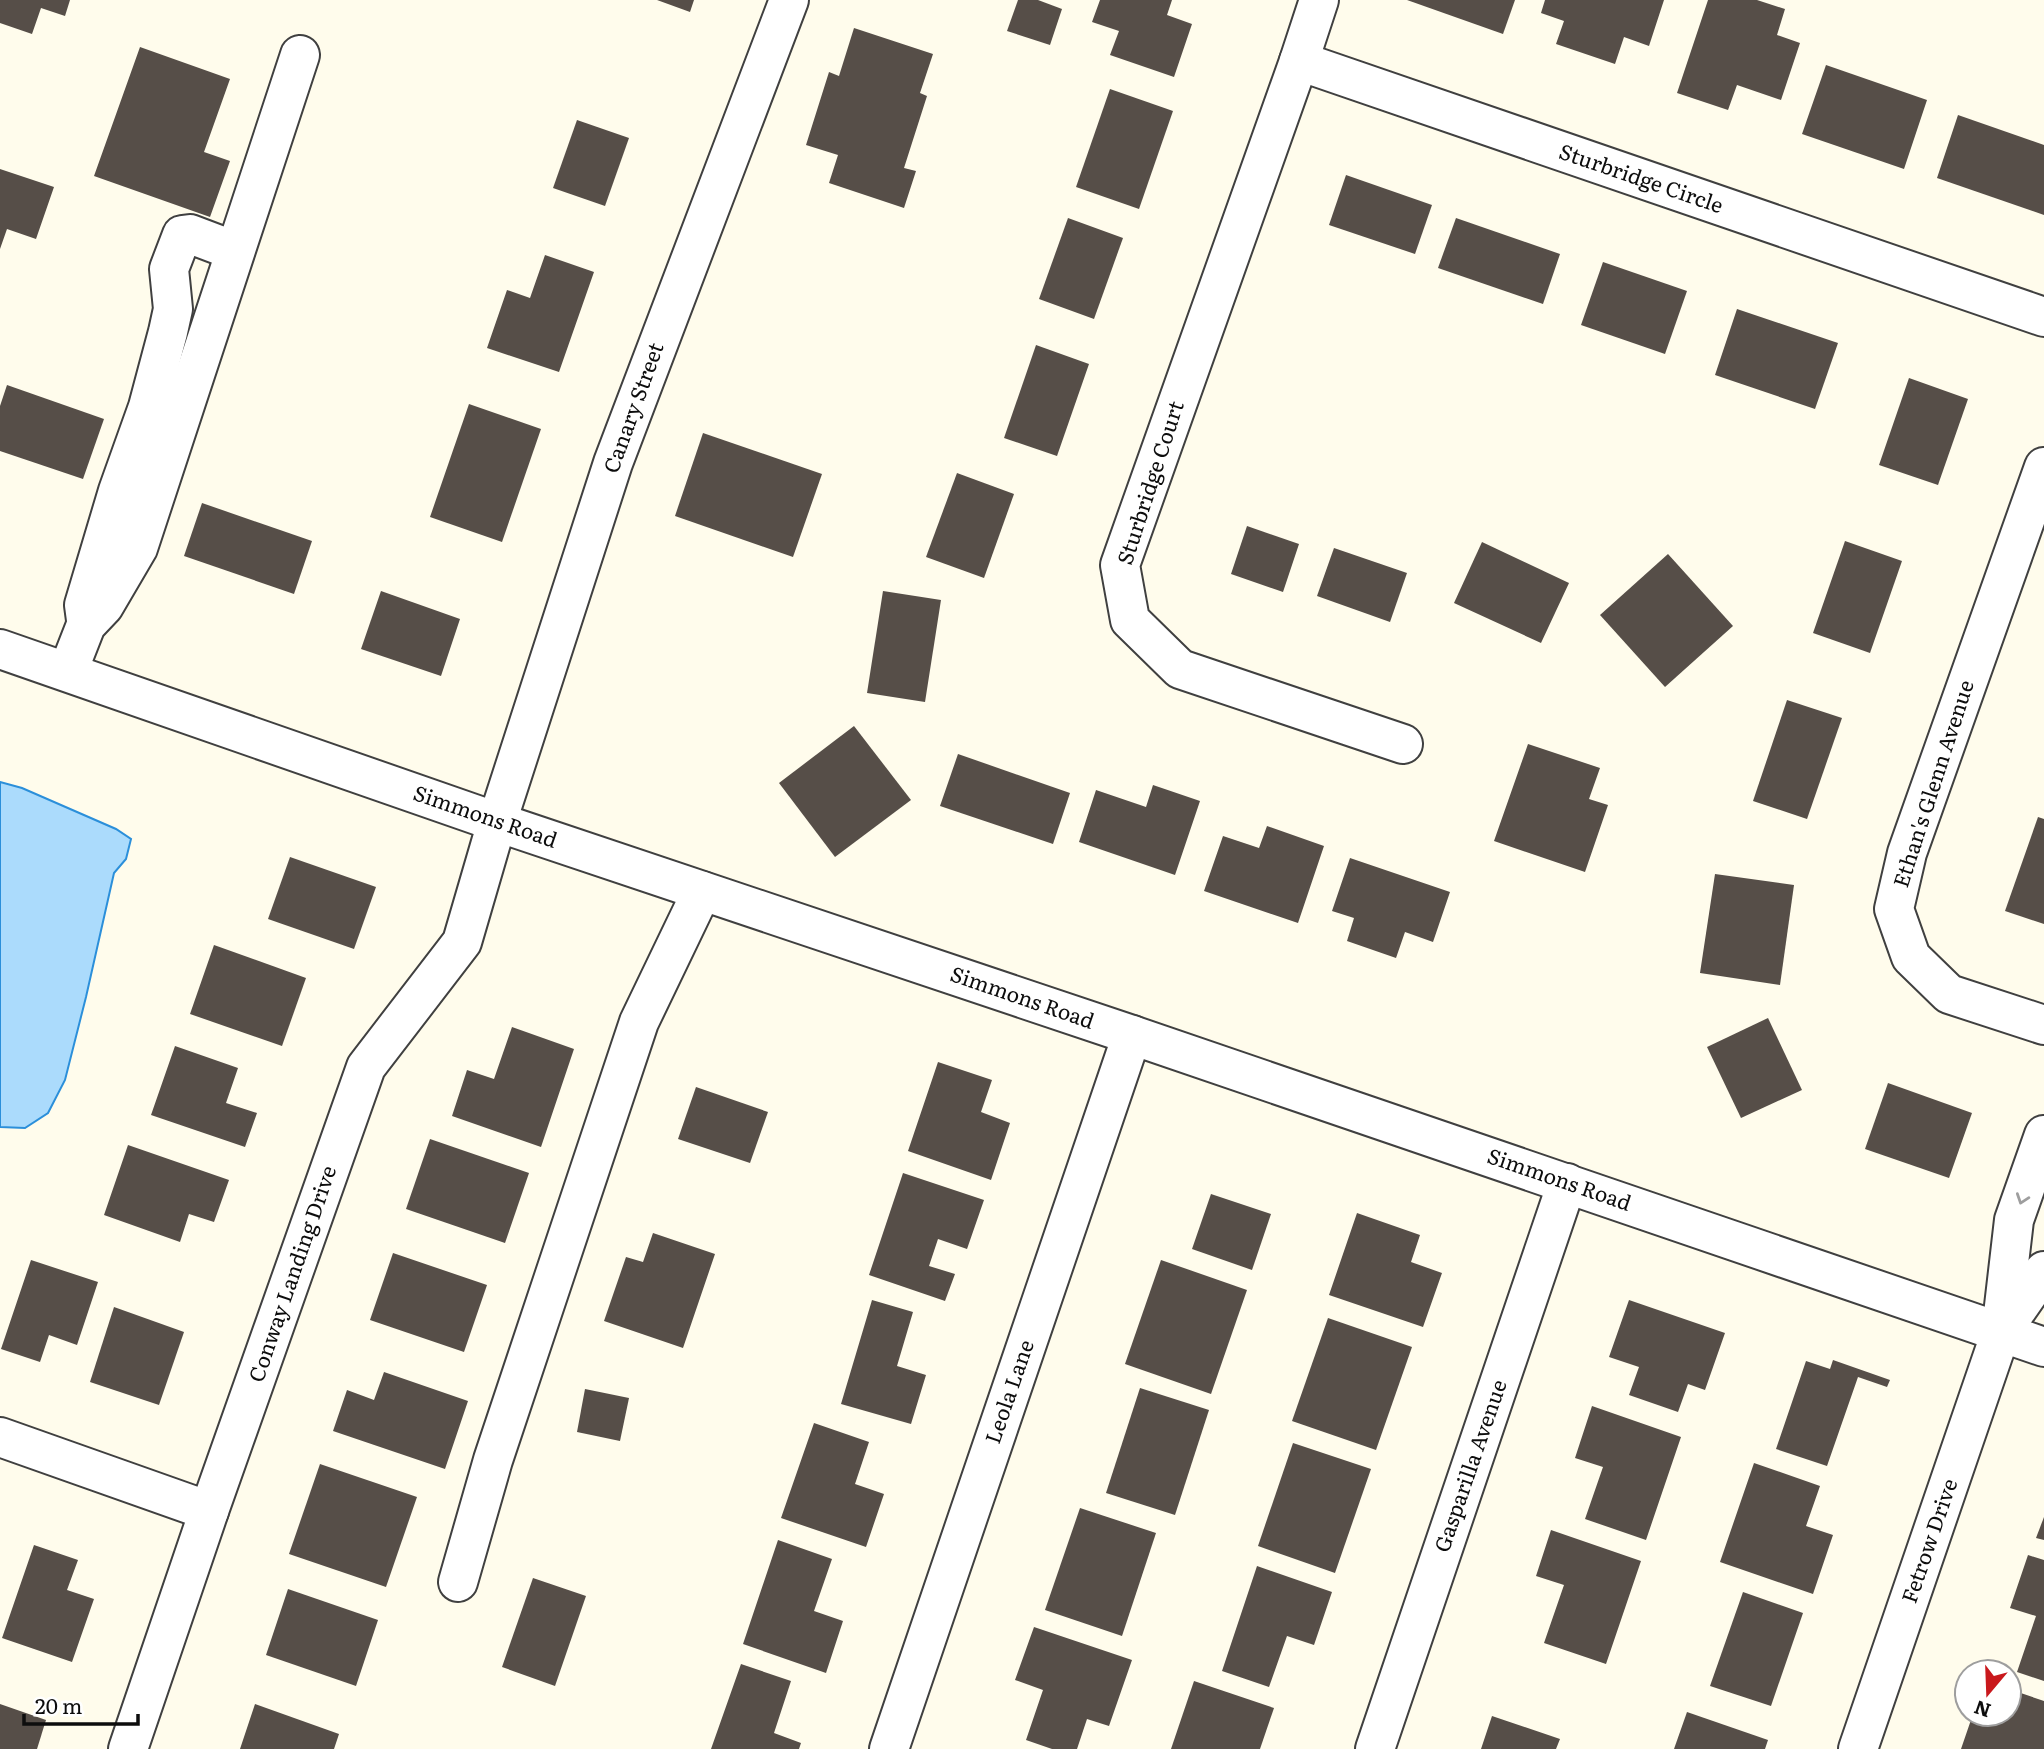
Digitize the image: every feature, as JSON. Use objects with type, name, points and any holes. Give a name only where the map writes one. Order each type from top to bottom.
[{"type":"street","name":"Canary Street","points":[[497,822],[613,463],[789,0]]},
{"type":"street","points":[[1300,61],[1319,0]]},
{"type":"street","points":[[68,671],[86,625],[104,606],[138,548],[300,55]]},
{"type":"street","name":"Sturbridge Circle","points":[[1300,61],[2044,317]]},
{"type":"street","name":"Sturbridge Court","points":[[1300,61],[1120,565],[1130,620],[1180,668],[1403,744]]},
{"type":"street","points":[[86,625],[84,605],[118,491],[148,407],[168,332],[173,309],[169,269],[182,235],[190,234],[235,251]]},
{"type":"street","name":"Ethan's Glenn Avenue","points":[[2044,467],[1907,853],[1894,909],[1911,957],[1949,994],[2044,1025]]},
{"type":"street","name":"Simmons Road","points":[[0,649],[497,822],[1132,1035],[2044,1347]]},
{"type":"street","name":"Conway Landing Drive","points":[[128,1749],[366,1067],[462,942],[497,822]]},
{"type":"street","points":[[458,1582],[493,1460],[639,1022],[702,891]]},
{"type":"street","name":"Leola Lane","points":[[889,1749],[1132,1035]]},
{"type":"street","points":[[2001,1332],[2014,1220],[2044,1135]]},
{"type":"street","name":"Gasparilla Avenue","points":[[1375,1749],[1567,1183]]},
{"type":"street","points":[[2001,1332],[2044,1271]]},
{"type":"street","name":"Fetrow Drive","points":[[1858,1749],[2001,1332]]},
{"type":"street","points":[[0,1437],[209,1511]]},
{"type":"water","points":[[0,782],[22,788],[116,829],[131,839],[126,859],[114,873],[65,1080],[48,1113],[25,1128],[0,1127]]},
{"type":"building","points":[[0,0],[70,0],[65,16],[41,8],[32,34],[0,23]]},
{"type":"building","points":[[657,0],[694,0],[690,12]]},
{"type":"building","points":[[1018,0],[1038,0],[1062,9],[1050,45],[1007,31]]},
{"type":"building","points":[[1100,0],[1172,0],[1167,15],[1192,24],[1174,77],[1110,55],[1119,31],[1092,22]]},
{"type":"building","points":[[1407,0],[1515,0],[1503,34]]},
{"type":"building","points":[[1545,0],[1664,0],[1649,46],[1624,37],[1615,64],[1556,44],[1564,21],[1541,13]]},
{"type":"building","points":[[1708,0],[1757,0],[1785,9],[1777,35],[1800,43],[1781,100],[1737,85],[1728,110],[1677,93]]},
{"type":"building","points":[[854,28],[933,54],[920,93],[927,96],[904,168],[916,171],[904,208],[829,183],[838,155],[806,145],[829,72],[839,76]]},
{"type":"building","points":[[140,47],[230,79],[204,152],[230,161],[210,217],[94,176]]},
{"type":"building","points":[[1826,65],[1927,100],[1904,169],[1802,134]]},
{"type":"building","points":[[1110,89],[1173,111],[1139,209],[1076,187]]},
{"type":"building","points":[[1958,115],[2044,145],[2044,215],[1937,178]]},
{"type":"building","points":[[577,120],[629,138],[605,206],[553,188]]},
{"type":"building","points":[[0,169],[54,187],[36,239],[7,229],[0,249]]},
{"type":"building","points":[[1346,175],[1432,205],[1415,254],[1329,225]]},
{"type":"building","points":[[1068,218],[1123,238],[1094,319],[1039,299]]},
{"type":"building","points":[[1456,218],[1560,254],[1543,304],[1438,268]]},
{"type":"building","points":[[545,255],[594,272],[559,372],[487,348],[507,290],[530,298]]},
{"type":"building","points":[[1603,262],[1687,291],[1665,354],[1581,325]]},
{"type":"building","points":[[1737,309],[1838,343],[1815,409],[1715,375]]},
{"type":"building","points":[[1036,345],[1089,364],[1057,456],[1004,438]]},
{"type":"building","points":[[1909,378],[1968,399],[1938,485],[1879,465]]},
{"type":"building","points":[[7,385],[104,419],[83,479],[0,451],[0,406]]},
{"type":"building","points":[[469,404],[541,429],[502,542],[430,517]]},
{"type":"building","points":[[703,433],[822,474],[793,557],[675,516]]},
{"type":"building","points":[[957,473],[1014,494],[984,578],[926,557]]},
{"type":"building","points":[[202,503],[312,541],[294,594],[184,556]]},
{"type":"building","points":[[1247,526],[1299,544],[1283,592],[1231,574]]},
{"type":"building","points":[[1845,541],[1902,561],[1870,653],[1813,633]]},
{"type":"building","points":[[1482,542],[1569,583],[1541,643],[1454,603]]},
{"type":"building","points":[[1334,548],[1407,573],[1390,622],[1317,596]]},
{"type":"building","points":[[1668,554],[1733,626],[1665,687],[1600,615]]},
{"type":"building","points":[[381,591],[460,619],[441,676],[361,649]]},
{"type":"building","points":[[883,591],[941,600],[925,702],[867,693]]},
{"type":"building","points":[[1787,700],[1842,718],[1807,819],[1753,801]]},
{"type":"building","points":[[854,726],[911,800],[835,857],[779,783]]},
{"type":"building","points":[[1528,744],[1600,768],[1589,799],[1608,805],[1585,872],[1494,841]]},
{"type":"building","points":[[958,754],[1070,793],[1053,844],[940,806]]},
{"type":"building","points":[[1153,785],[1200,801],[1175,875],[1079,842],[1096,790],[1146,807]]},
{"type":"building","points":[[2038,817],[2044,819],[2044,924],[2005,911]]},
{"type":"building","points":[[1267,826],[1324,846],[1298,923],[1204,891],[1223,836],[1259,848]]},
{"type":"building","points":[[290,857],[376,887],[354,949],[268,919]]},
{"type":"building","points":[[1350,858],[1450,892],[1433,942],[1405,932],[1396,958],[1347,941],[1354,918],[1332,911]]},
{"type":"building","points":[[1715,874],[1794,885],[1780,985],[1700,973]]},
{"type":"building","points":[[214,945],[306,978],[282,1046],[190,1014]]},
{"type":"building","points":[[1768,1018],[1802,1090],[1741,1118],[1707,1047]]},
{"type":"building","points":[[512,1027],[574,1049],[541,1147],[452,1116],[467,1070],[494,1079]]},
{"type":"building","points":[[175,1046],[238,1068],[226,1103],[257,1113],[245,1147],[151,1115]]},
{"type":"building","points":[[938,1062],[992,1080],[981,1112],[1010,1123],[991,1180],[908,1151]]},
{"type":"building","points":[[1888,1083],[1972,1113],[1949,1178],[1865,1149]]},
{"type":"building","points":[[696,1087],[768,1112],[750,1163],[678,1139]]},
{"type":"building","points":[[430,1139],[529,1173],[505,1243],[406,1209]]},
{"type":"building","points":[[128,1145],[229,1180],[214,1222],[189,1214],[180,1242],[104,1215]]},
{"type":"building","points":[[903,1173],[984,1200],[967,1249],[938,1239],[929,1266],[955,1274],[945,1301],[869,1275]]},
{"type":"building","points":[[1211,1194],[1271,1214],[1252,1270],[1192,1249]]},
{"type":"building","points":[[1357,1213],[1420,1235],[1411,1262],[1442,1273],[1423,1327],[1329,1295]]},
{"type":"building","points":[[653,1233],[715,1254],[683,1348],[604,1321],[626,1257],[643,1262]]},
{"type":"building","points":[[393,1253],[487,1285],[464,1352],[370,1320]]},
{"type":"building","points":[[31,1260],[98,1282],[77,1345],[49,1335],[40,1362],[1,1349]]},
{"type":"building","points":[[1161,1260],[1247,1290],[1211,1394],[1125,1364]]},
{"type":"building","points":[[872,1300],[913,1312],[897,1366],[926,1375],[911,1424],[841,1404]]},
{"type":"building","points":[[1629,1300],[1725,1333],[1705,1390],[1688,1384],[1678,1412],[1629,1395],[1639,1367],[1609,1357]]},
{"type":"building","points":[[114,1307],[184,1332],[159,1405],[90,1382]]},
{"type":"building","points":[[1328,1318],[1412,1347],[1376,1450],[1292,1421]]},
{"type":"building","points":[[1833,1360],[1890,1380],[1887,1387],[1858,1377],[1827,1466],[1776,1449],[1806,1361],[1830,1369]]},
{"type":"building","points":[[384,1372],[468,1401],[445,1469],[333,1431],[347,1390],[374,1400]]},
{"type":"building","points":[[1140,1388],[1209,1410],[1175,1515],[1106,1493]]},
{"type":"building","points":[[585,1389],[629,1398],[620,1441],[577,1432]]},
{"type":"building","points":[[1592,1406],[1681,1437],[1646,1540],[1585,1519],[1603,1467],[1575,1458]]},
{"type":"building","points":[[814,1423],[869,1442],[855,1484],[884,1494],[866,1547],[781,1518]]},
{"type":"building","points":[[1293,1443],[1371,1469],[1335,1573],[1258,1546]]},
{"type":"building","points":[[1754,1463],[1820,1486],[1806,1526],[1833,1535],[1813,1594],[1720,1562]]},
{"type":"building","points":[[320,1464],[417,1497],[386,1587],[289,1554]]},
{"type":"building","points":[[1080,1508],[1156,1533],[1122,1636],[1045,1610]]},
{"type":"building","points":[[2044,1517],[2044,1540],[2036,1538]]},
{"type":"building","points":[[1551,1530],[1641,1561],[1606,1664],[1544,1643],[1564,1585],[1536,1576]]},
{"type":"building","points":[[778,1540],[832,1559],[814,1611],[843,1621],[826,1673],[743,1644]]},
{"type":"building","points":[[34,1545],[78,1560],[67,1590],[94,1599],[72,1662],[2,1638]]},
{"type":"building","points":[[2028,1555],[2044,1560],[2044,1681],[2023,1674],[2022,1658],[2036,1616],[2010,1608]]},
{"type":"building","points":[[1257,1566],[1332,1592],[1314,1645],[1287,1636],[1269,1687],[1222,1671]]},
{"type":"building","points":[[533,1578],[586,1596],[555,1686],[502,1667]]},
{"type":"building","points":[[288,1589],[378,1620],[356,1686],[266,1655]]},
{"type":"building","points":[[1743,1592],[1803,1613],[1771,1706],[1710,1686]]},
{"type":"building","points":[[1034,1627],[1132,1660],[1109,1726],[1087,1719],[1077,1749],[1052,1749],[1026,1740],[1043,1690],[1015,1680]]},
{"type":"building","points":[[741,1664],[791,1681],[774,1733],[801,1743],[799,1749],[711,1749]]},
{"type":"building","points":[[1194,1681],[1274,1708],[1260,1749],[1171,1749]]},
{"type":"building","points":[[2023,1694],[2044,1701],[2044,1749],[1961,1749],[1968,1728],[2023,1728]]},
{"type":"building","points":[[0,1704],[46,1720],[37,1749],[0,1749]]},
{"type":"building","points":[[255,1704],[339,1734],[334,1749],[240,1749]]},
{"type":"building","points":[[1687,1712],[1768,1740],[1765,1749],[1674,1749]]},
{"type":"building","points":[[1492,1716],[1560,1739],[1556,1749],[1481,1749]]}]
